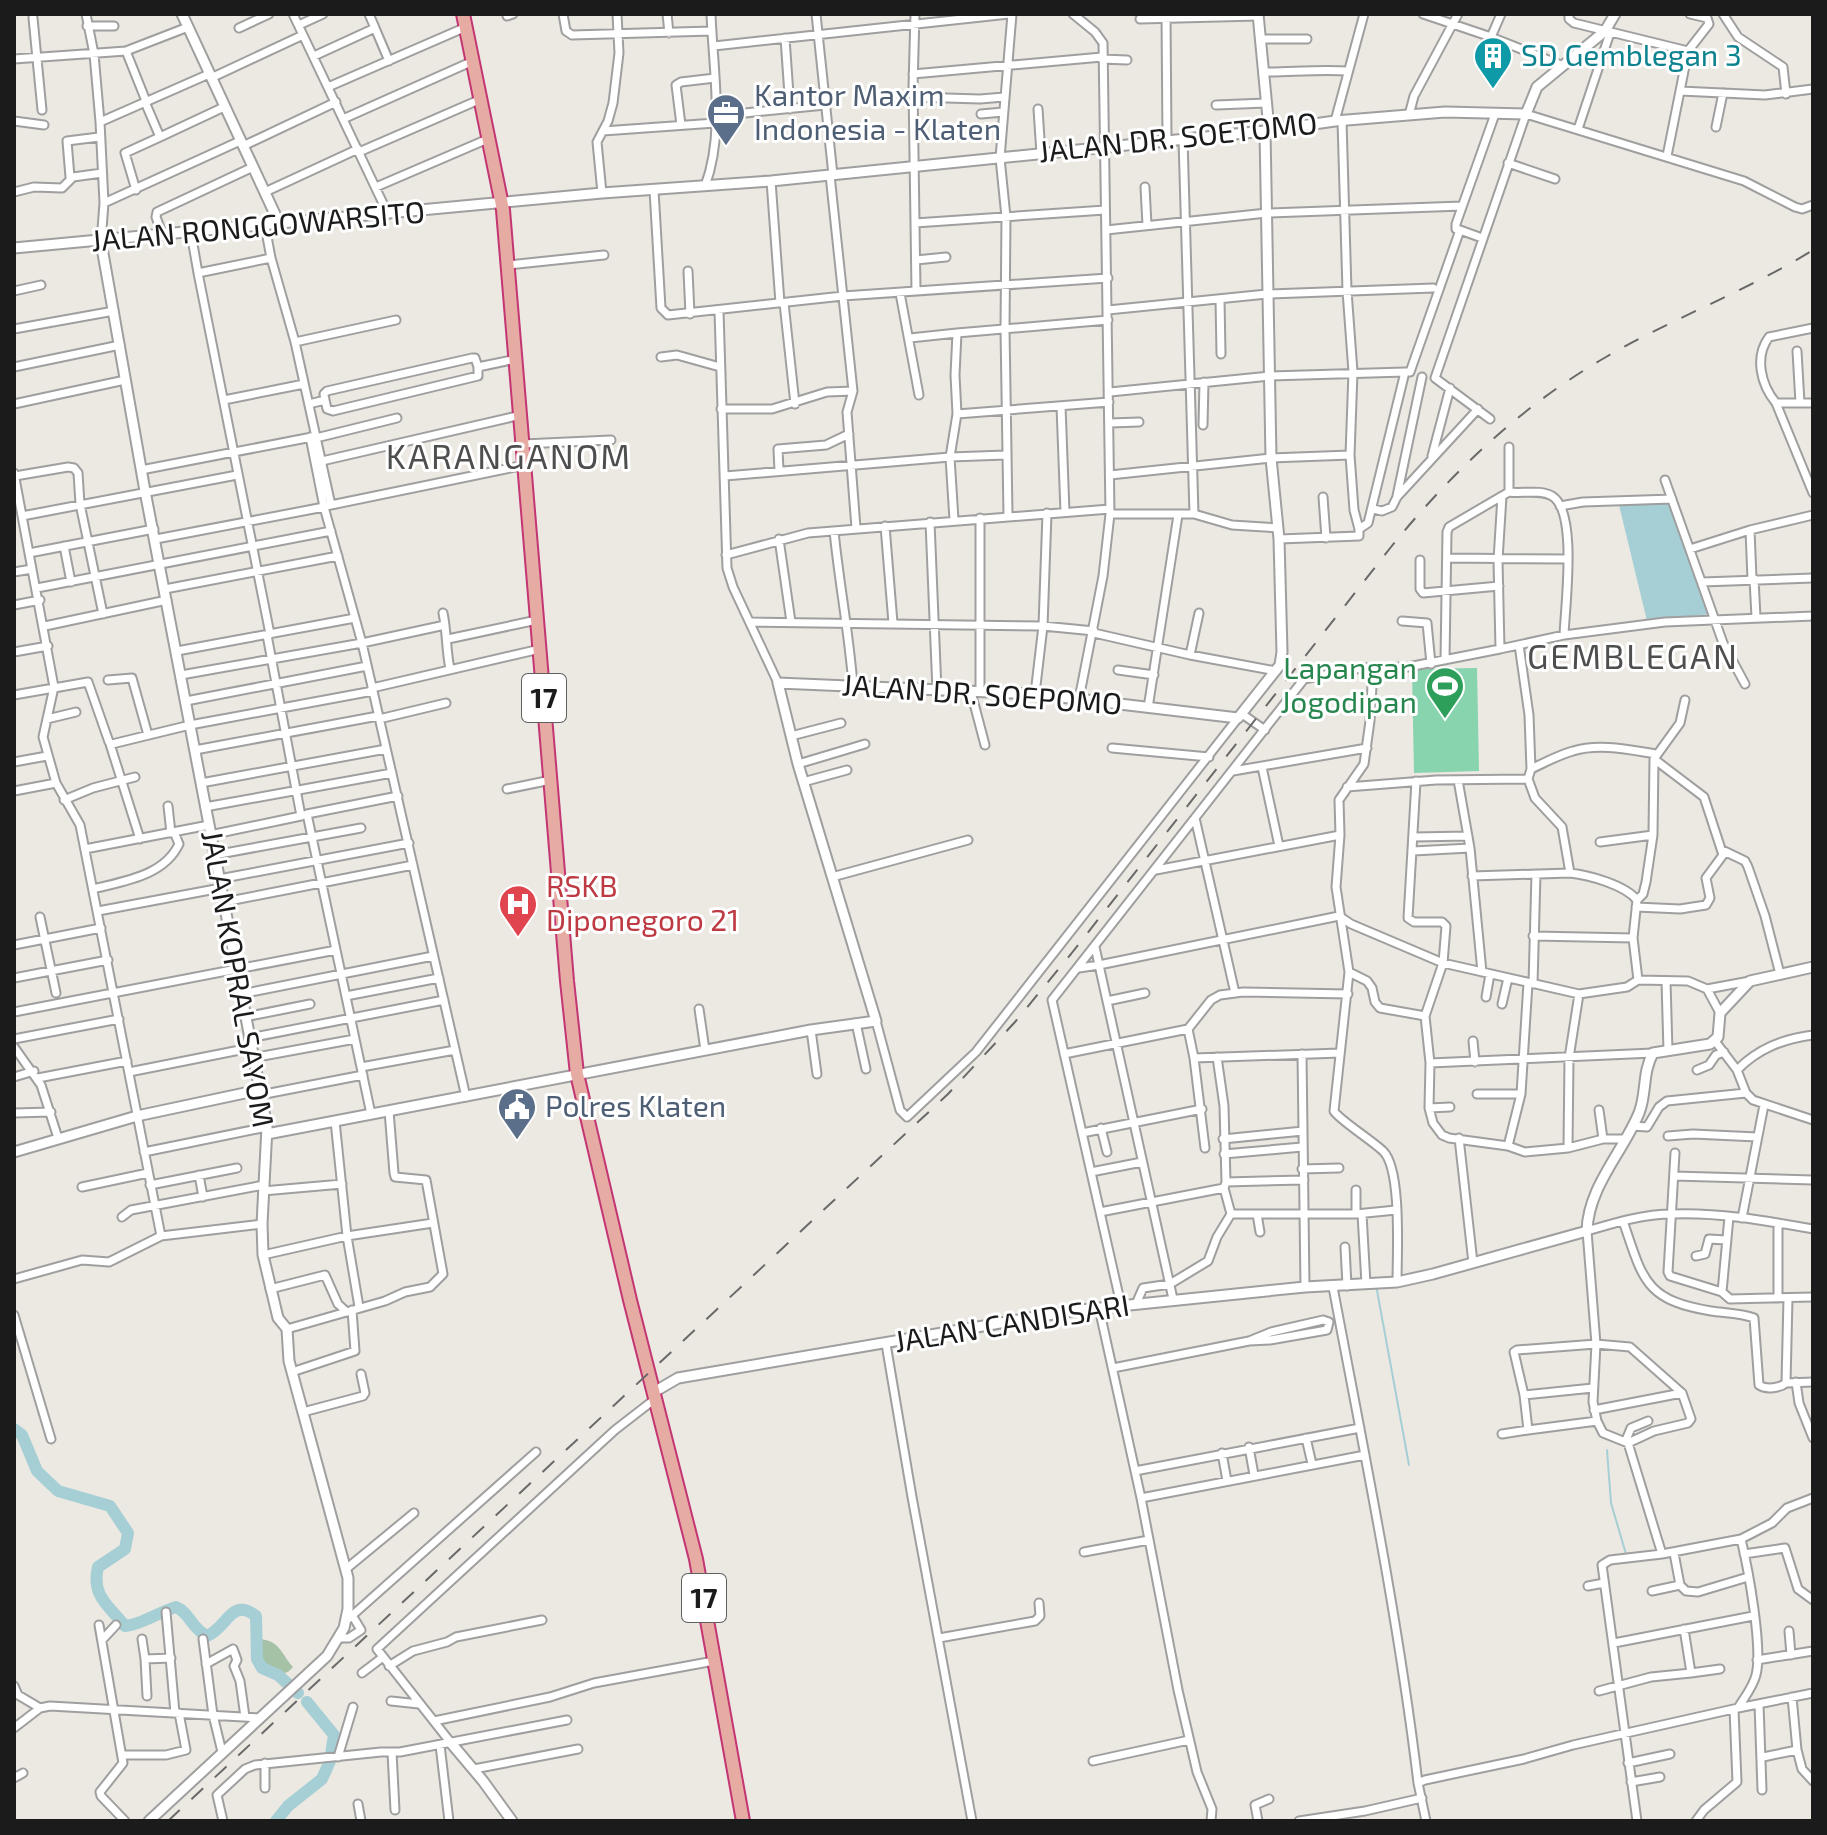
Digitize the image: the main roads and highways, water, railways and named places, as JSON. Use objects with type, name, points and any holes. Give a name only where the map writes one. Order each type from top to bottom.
[{"type":"highway","name":"17","points":[[464,21],[502,203],[577,1074],[696,1559],[743,1821]]},
{"type":"water","points":[[1672,502],[1710,614],[1647,621],[1619,505]]},
{"type":"waterway","points":[[1376,1285],[1409,1465]]},
{"type":"waterway","points":[[14,1429],[22,1435],[37,1471],[58,1491],[110,1506],[128,1533],[125,1549],[98,1567],[96,1577],[103,1600],[125,1626],[176,1607],[207,1636],[235,1612],[248,1611],[256,1616],[257,1659],[262,1668],[278,1675],[298,1693]]},
{"type":"waterway","points":[[1607,1450],[1611,1503],[1626,1554]]},
{"type":"waterway","points":[[276,1821],[288,1806],[322,1779],[330,1761],[334,1735],[307,1702]]},
{"type":"railway","points":[[168,1821],[948,1094],[1015,1022],[1071,954],[1391,547],[1463,467],[1517,419],[1575,376],[1631,343],[1762,279],[1813,250]]},
{"type":"place","name":"SD Gemblegan 3","points":[[1493,90]]},
{"type":"place","name":"Kantor Maxim Indonesia - Klaten","points":[[726,147]]},
{"type":"place","name":"Lapangan Jogodipan","points":[[1445,720]]},
{"type":"place","name":"RSKB Diponegoro 21","points":[[518,938]]},
{"type":"place","name":"Polres Klaten","points":[[517,1141]]},
{"type":"district","name":"KARANGANOM","points":[[509,457]]},
{"type":"district","name":"GEMBLEGAN","points":[[1633,657]]}]
